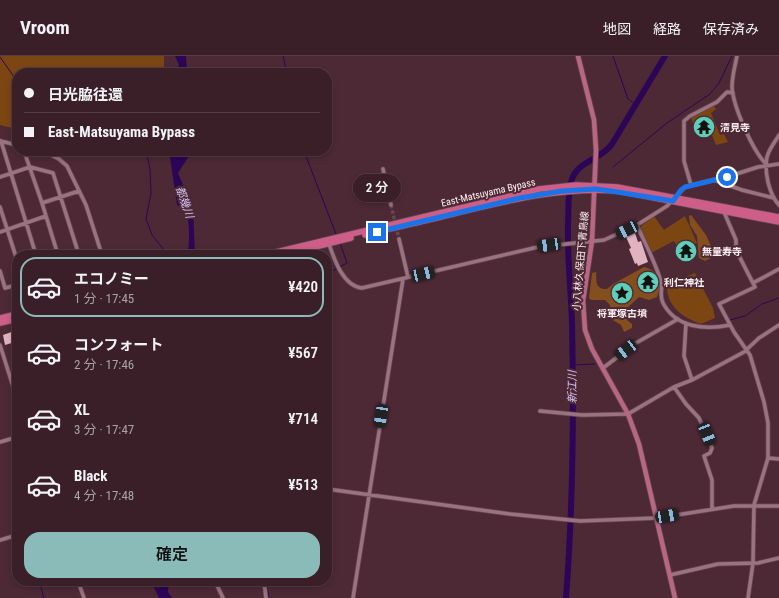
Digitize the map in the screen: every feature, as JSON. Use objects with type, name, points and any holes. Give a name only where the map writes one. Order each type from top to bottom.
[{"type":"highway","name":"East-Matsuyama Bypass","points":[[285,250],[539,189],[595,187],[619,192],[674,199],[724,212],[779,222]]},
{"type":"highway","name":"East-Matsuyama Bypass","points":[[304,250],[563,189]]},
{"type":"highway","points":[[674,199],[779,217]]},
{"type":"highway","points":[[0,318],[12,315]]},
{"type":"highway","points":[[0,323],[12,320]]},
{"type":"main road","name":"小八林久保田下青鳥線","points":[[578,56],[594,120],[596,150],[592,241],[583,312],[588,340],[628,414],[639,444],[675,598]]},
{"type":"street","points":[[737,56],[732,81],[733,93],[751,142],[762,161],[767,165]]},
{"type":"street","points":[[690,185],[684,161],[684,121],[690,116],[717,102],[727,92],[733,93]]},
{"type":"street","points":[[779,135],[769,152],[767,165],[770,187],[774,198],[779,205]]},
{"type":"street","points":[[0,141],[12,144]]},
{"type":"street","points":[[0,141],[34,250]]},
{"type":"street","points":[[26,156],[56,250]]},
{"type":"street","points":[[53,156],[67,166],[86,205],[100,250]]},
{"type":"street","points":[[332,251],[342,273],[349,282],[358,287],[538,247],[610,238],[637,225],[674,199],[681,190],[690,185],[767,165],[779,164]]},
{"type":"street","points":[[0,177],[30,167],[53,173],[77,250]]},
{"type":"street","points":[[383,169],[391,205]]},
{"type":"street","points":[[713,179],[742,190],[774,198]]},
{"type":"street","points":[[42,203],[79,191]]},
{"type":"street","points":[[0,207],[14,250]]},
{"type":"street","points":[[724,212],[736,240],[736,250],[755,288],[719,304],[730,325],[747,350],[766,410],[768,458],[754,506],[753,563],[748,598]]},
{"type":"street","points":[[0,232],[46,216]]},
{"type":"street","points":[[637,225],[662,284],[660,294],[662,302],[669,312],[686,323],[706,328],[730,325]]},
{"type":"street","points":[[399,239],[408,277]]},
{"type":"street","points":[[329,244],[332,250]]},
{"type":"street","points":[[753,283],[779,269]]},
{"type":"street","points":[[0,271],[5,288],[12,286]]},
{"type":"street","points":[[353,598],[402,278]]},
{"type":"street","points":[[603,368],[636,343],[678,319]]},
{"type":"street","points":[[686,323],[684,356],[692,380]]},
{"type":"street","points":[[540,411],[582,415],[628,414],[674,387],[692,380],[747,350],[759,338],[779,325]]},
{"type":"street","points":[[0,345],[12,383]]},
{"type":"street","points":[[674,387],[699,418],[712,448],[710,453],[704,456],[712,480],[712,509]]},
{"type":"street","points":[[0,442],[12,438]]},
{"type":"street","points":[[768,458],[779,460]]},
{"type":"street","points":[[332,490],[510,514],[580,521],[657,518],[712,509],[779,506]]},
{"type":"street","points":[[0,540],[12,536]]},
{"type":"street","points":[[670,575],[718,564],[753,563],[779,558]]},
{"type":"street","points":[[80,586],[84,598]]},
{"type":"street","points":[[217,586],[223,598]]},
{"type":"street","points":[[265,586],[266,598]]},
{"type":"shaded area","points":[[0,56],[164,56],[164,68],[12,68],[12,128],[0,125]]},
{"type":"shaded area","points":[[714,106],[716,109],[711,113],[720,135],[724,134],[728,142],[716,145],[707,123],[693,124],[691,117]]},
{"type":"shaded area","points":[[691,215],[706,235],[711,246],[707,249],[711,258],[705,261],[699,258],[697,236],[690,225],[689,216]]},
{"type":"shaded area","points":[[654,216],[664,230],[685,216],[697,243],[689,245],[688,243],[678,248],[674,241],[651,253],[640,227]]},
{"type":"shaded area","points":[[644,267],[653,271],[660,280],[657,297],[649,300],[639,297],[625,310],[627,320],[632,324],[632,328],[624,332],[621,325],[611,319],[610,305],[605,300],[591,300],[589,298],[592,273],[596,272],[596,281],[598,286],[603,289],[607,289],[613,284]]},
{"type":"shaded area","points":[[695,273],[713,308],[715,318],[701,324],[676,310],[669,299],[667,292],[667,284]]},
{"type":"water","points":[[175,56],[186,56],[187,68],[178,68],[179,65]]},
{"type":"water","name":"都幾川","points":[[189,156],[178,173],[193,208],[195,250],[188,250],[188,218],[184,207],[177,205],[170,157]]},
{"type":"water","points":[[153,586],[157,586],[158,589],[159,586],[169,586],[168,592],[172,598],[159,598]]},
{"type":"building","points":[[635,233],[638,242],[641,241],[648,262],[638,266],[637,263],[635,264],[629,249],[631,248],[626,237]]},
{"type":"building","name":"無量寿寺","points":[[693,244],[697,251],[683,258],[679,249]]},
{"type":"building","points":[[12,332],[12,343],[5,345],[3,335]]},
{"type":"waterway","points":[[283,56],[286,68]]},
{"type":"waterway","points":[[613,56],[628,99],[636,105]]},
{"type":"waterway","name":"新江川","points":[[566,598],[572,495],[573,426],[572,323],[568,236],[569,190],[572,179],[579,168],[608,149],[612,144],[665,56]]},
{"type":"waterway","points":[[613,167],[667,123],[710,94],[719,83],[732,56]]},
{"type":"waterway","points":[[0,57],[12,74]]},
{"type":"waterway","points":[[147,156],[150,169],[151,193],[146,219],[152,235],[164,250]]},
{"type":"waterway","points":[[306,156],[336,234]]},
{"type":"waterway","points":[[332,271],[347,263],[340,243]]},
{"type":"waterway","points":[[730,320],[745,316],[762,304],[779,298]]},
{"type":"waterway","points":[[681,319],[687,322]]},
{"type":"waterway","points":[[573,365],[595,364]]},
{"type":"waterway","points":[[40,586],[44,598]]},
{"type":"waterway","points":[[78,586],[82,598]]},
{"type":"waterway","points":[[267,586],[269,598]]},
{"type":"tunnel","points":[[391,205],[399,239]]},
{"type":"place","name":"清見寺","points":[[704,127]]},
{"type":"place","name":"無量寿寺","points":[[686,251]]},
{"type":"place","name":"利仁神社","points":[[648,282]]},
{"type":"place","name":"将軍塚古墳","points":[[622,293]]},
{"type":"route","points":[[377,232],[532,195],[562,191],[595,189],[673,201],[685,187],[727,177]]}]
